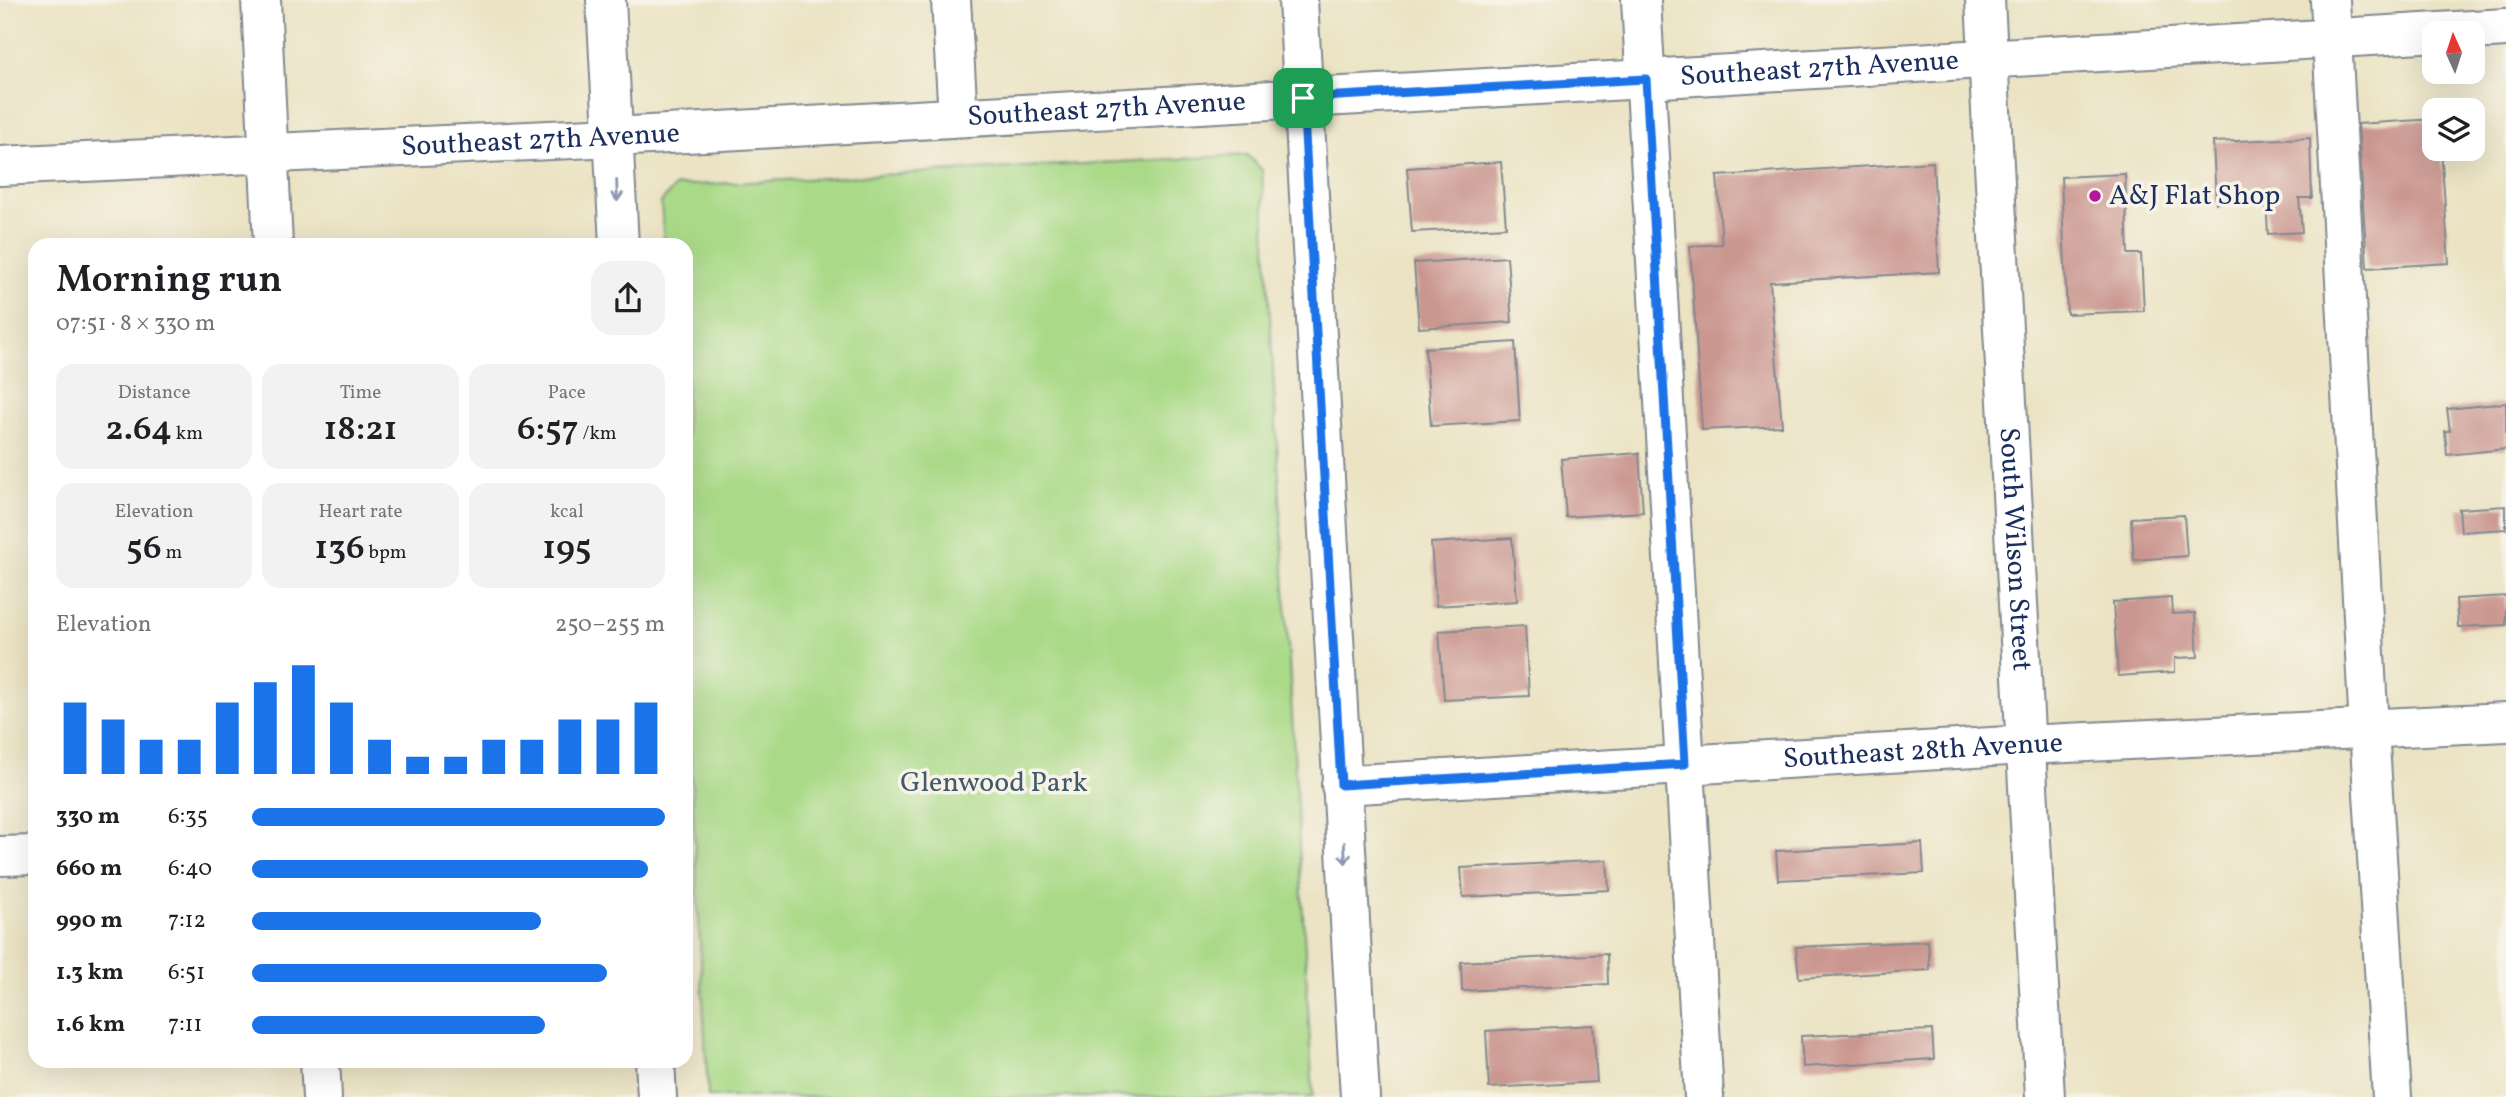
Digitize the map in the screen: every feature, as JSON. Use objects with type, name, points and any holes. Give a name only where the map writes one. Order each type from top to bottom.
[{"type":"street","points":[[261,0],[274,238]]},
{"type":"street","points":[[606,0],[619,238]]},
{"type":"street","points":[[951,0],[958,117]]},
{"type":"street","points":[[1298,0],[1360,1097]]},
{"type":"street","points":[[1641,0],[1704,1097]]},
{"type":"street","name":"South Wilson Street","points":[[1985,0],[2045,1097]]},
{"type":"street","points":[[2330,0],[2369,729],[2392,1097]]},
{"type":"street","name":"Southeast 27th Avenue","points":[[0,166],[614,136],[2506,28]]},
{"type":"street","name":"Southeast 28th Avenue","points":[[1341,785],[2025,745],[2506,722]]},
{"type":"street","points":[[0,856],[28,855]]},
{"type":"street","points":[[320,1068],[322,1097]]},
{"type":"street","points":[[655,1068],[657,1097]]},
{"type":"green space","name":"Glenwood Park","points":[[1247,155],[1262,170],[1313,1097],[708,1097],[693,809],[693,238],[664,238],[661,202],[676,186]]},
{"type":"building","points":[[2422,120],[2422,161],[2442,161],[2449,263],[2367,268],[2358,124]]},
{"type":"building","points":[[2310,138],[2312,198],[2299,198],[2302,232],[2268,234],[2266,200],[2216,203],[2213,142]]},
{"type":"building","points":[[1501,162],[1506,227],[1412,232],[1407,168]]},
{"type":"building","points":[[1933,162],[1939,272],[1770,282],[1782,426],[1702,430],[1690,246],[1722,244],[1717,176]]},
{"type":"building","points":[[2125,174],[2128,254],[2141,254],[2144,311],[2067,314],[2061,177]]},
{"type":"building","points":[[1507,257],[1512,322],[1419,328],[1414,263]]},
{"type":"building","points":[[1515,342],[1520,421],[1431,426],[1425,348]]},
{"type":"building","points":[[2506,403],[2506,449],[2447,455],[2445,431],[2450,431],[2447,409]]},
{"type":"building","points":[[1639,453],[1643,512],[1566,517],[1561,459]]},
{"type":"building","points":[[2506,506],[2506,529],[2461,532],[2459,509]]},
{"type":"building","points":[[2184,515],[2187,556],[2134,560],[2131,518]]},
{"type":"building","points":[[1512,538],[1517,601],[1436,606],[1431,543]]},
{"type":"building","points":[[2506,596],[2506,625],[2458,627],[2456,599]]},
{"type":"building","points":[[2171,598],[2172,614],[2195,613],[2198,657],[2175,658],[2175,672],[2118,676],[2113,602]]},
{"type":"building","points":[[1525,626],[1529,696],[1444,700],[1439,631]]},
{"type":"building","points":[[1922,843],[1924,873],[1778,880],[1776,851]]},
{"type":"building","points":[[1607,860],[1609,890],[1463,897],[1461,868]]},
{"type":"building","points":[[1928,941],[1930,970],[1799,978],[1796,947]]},
{"type":"building","points":[[1607,954],[1608,984],[1462,991],[1461,962]]},
{"type":"building","points":[[1593,1025],[1597,1082],[1489,1088],[1486,1031]]},
{"type":"building","points":[[1932,1030],[1934,1059],[1803,1067],[1801,1036]]},
{"type":"place","name":"A&J Flat Shop","points":[[2095,196]]},
{"type":"route","points":[[1646,79],[1685,764],[1341,785],[1303,98],[1646,79]]}]
